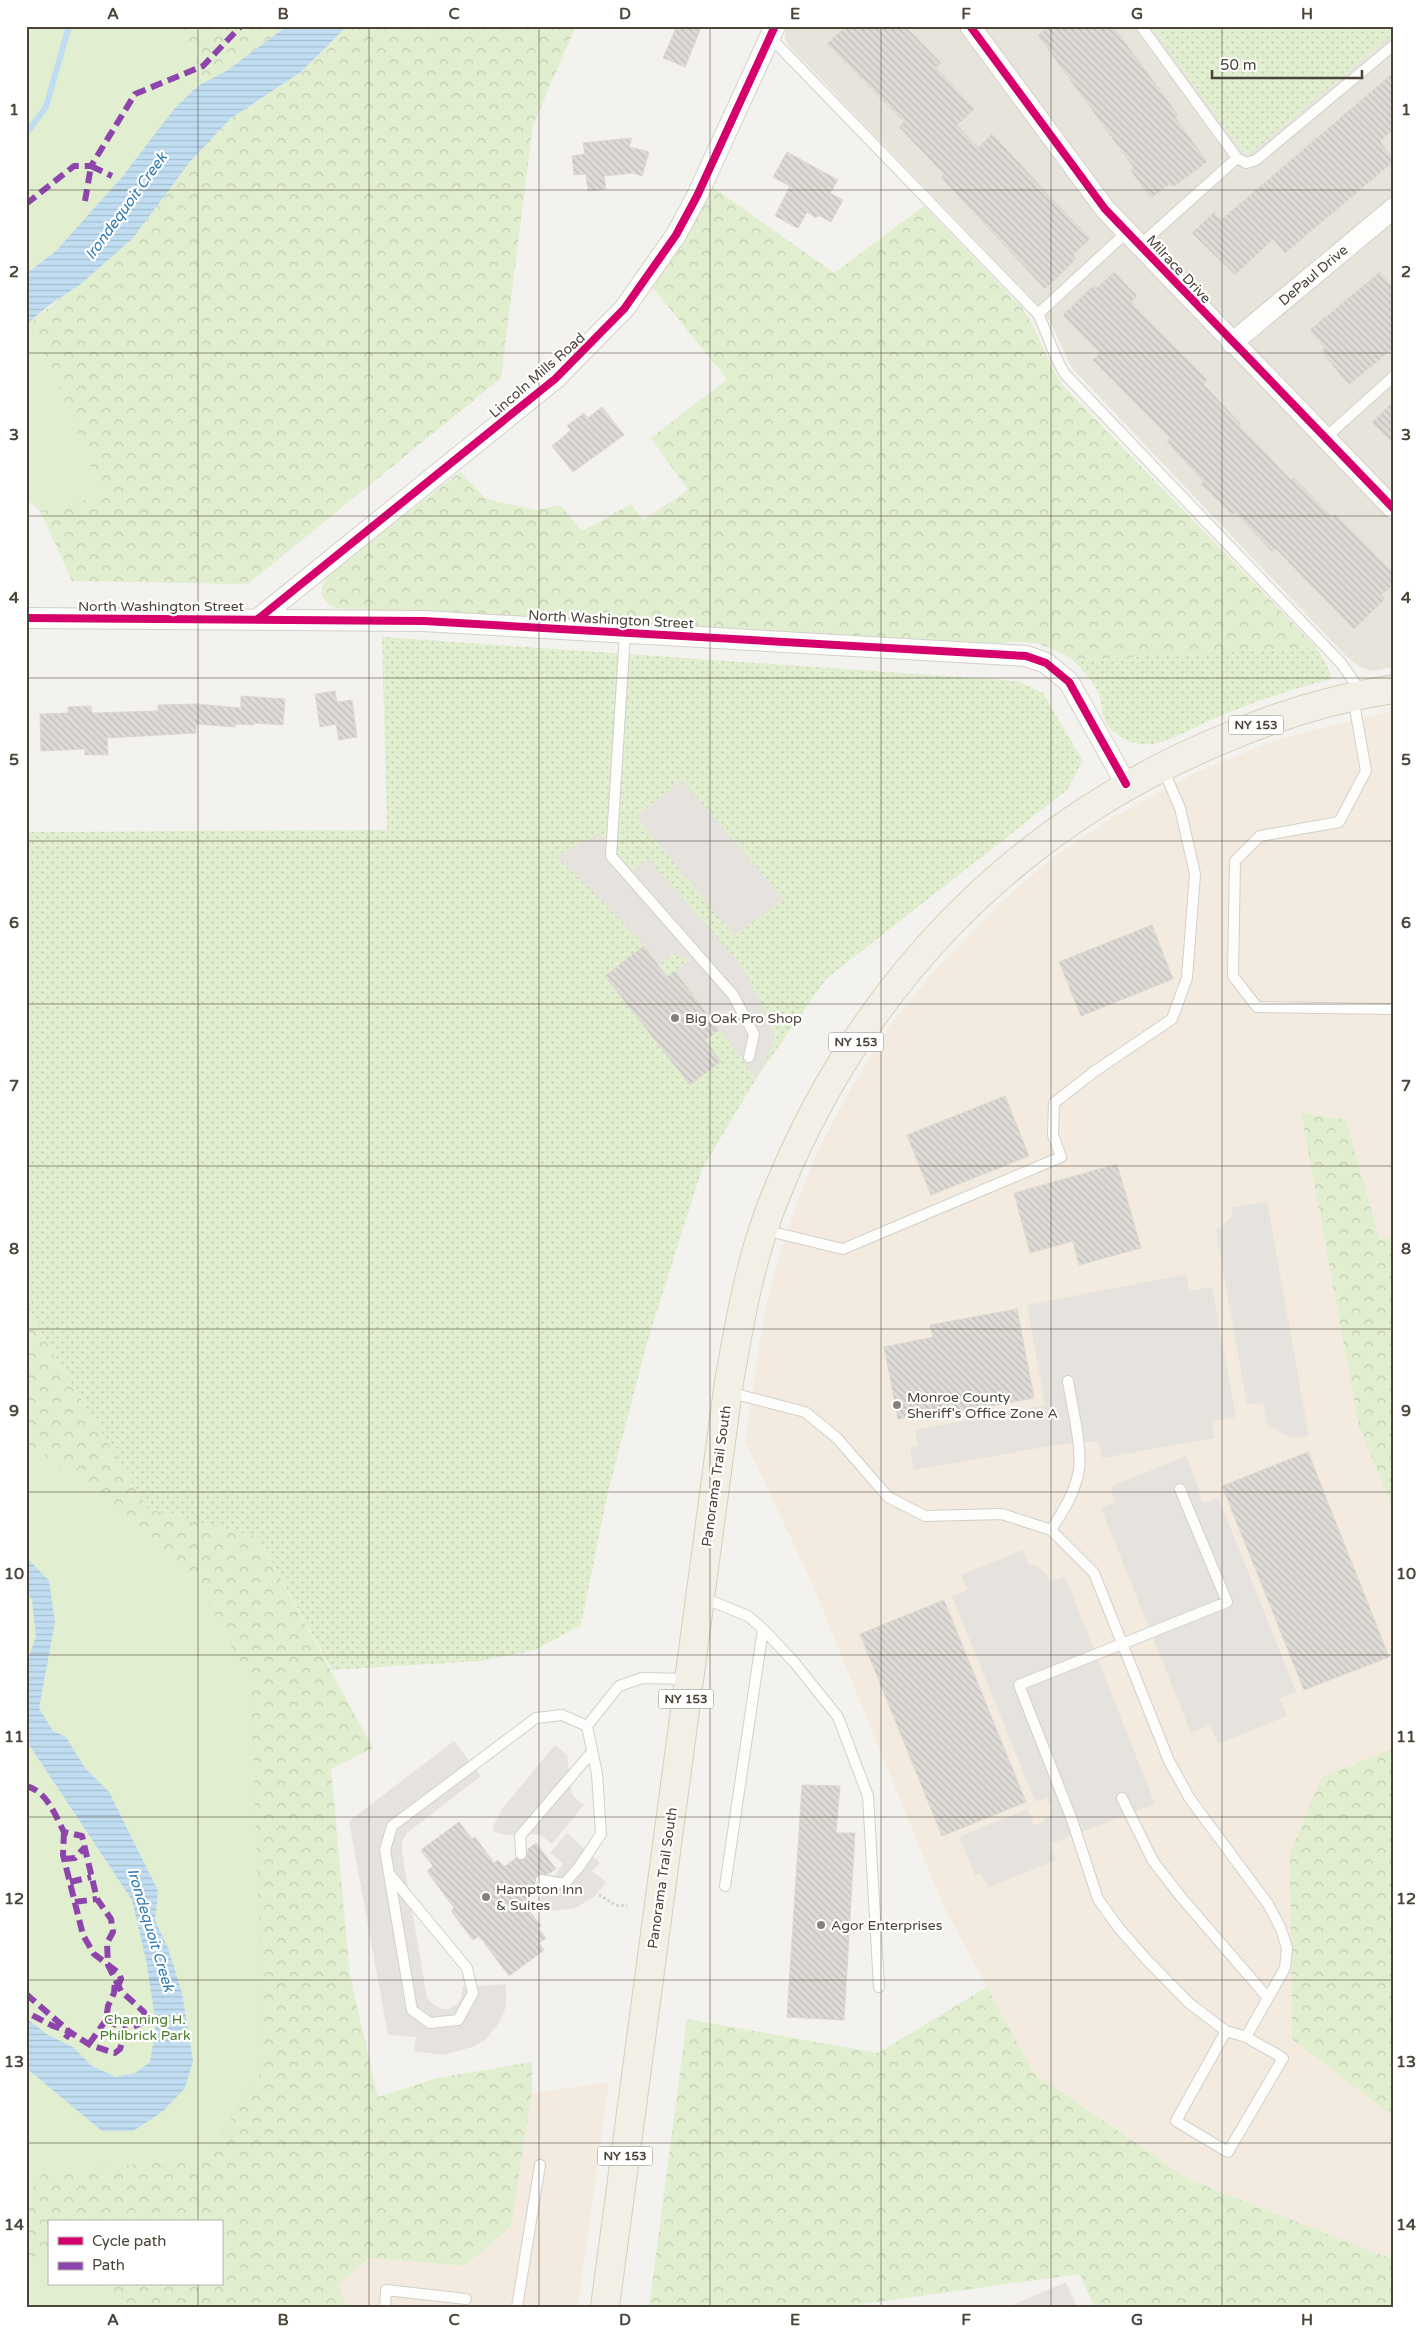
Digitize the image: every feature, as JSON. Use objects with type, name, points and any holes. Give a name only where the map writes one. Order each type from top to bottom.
[{"type":"main road","name":"NY 153","points":[[1126,784],[1251,727],[1310,707],[1394,689]]},
{"type":"main road","name":"Panorama Trail South","points":[[605,2307],[727,1392],[741,1312],[763,1230],[802,1134],[836,1072],[874,1014],[915,960],[960,912],[1002,874],[1046,838],[1126,784]]},
{"type":"street","name":"Milrace Drive","points":[[970,26],[1105,209],[1324,439],[1394,509]]},
{"type":"street","name":"Lincoln Mills Road","points":[[258,619],[555,379],[624,309],[676,236],[697,196],[772,32]]},
{"type":"street","name":"DePaul Drive","points":[[1232,343],[1394,208]]},
{"type":"street","name":"North Washington Street","points":[[26,618],[424,621],[1026,656],[1046,663],[1069,682],[1126,784]]},
{"type":"lane","points":[[1141,26],[1237,158],[1246,163],[1256,160],[1394,44]]},
{"type":"lane","points":[[772,32],[1038,314],[1049,336],[1056,360],[1065,374],[1340,663],[1358,696],[1366,770],[1339,822],[1260,836],[1235,861],[1233,976],[1257,1007],[1394,1010]]},
{"type":"lane","points":[[1038,314],[1237,158]]},
{"type":"lane","points":[[1324,439],[1394,376]]},
{"type":"lane","points":[[625,633],[611,856],[733,995],[754,1034],[749,1057]]},
{"type":"lane","points":[[763,1230],[842,1248],[1061,1157],[1053,1135],[1054,1103],[1095,1071],[1172,1018],[1187,978],[1195,874],[1180,808],[1162,766]]},
{"type":"lane","points":[[1051,1530],[1068,1503],[1079,1470],[1077,1433],[1068,1381]]},
{"type":"lane","points":[[727,1392],[805,1412],[838,1438],[888,1497],[925,1516],[1002,1514],[1051,1530],[1094,1573],[1170,1760],[1190,1799],[1268,1904],[1281,1929],[1287,1948],[1285,1968],[1246,2038]]},
{"type":"lane","points":[[1180,1489],[1226,1602],[1019,1686],[1072,1820],[1098,1899],[1118,1927],[1145,1958],[1189,2003],[1226,2031],[1246,2038],[1283,2058],[1228,2152],[1176,2120],[1226,2031]]},
{"type":"lane","points":[[700,1596],[748,1616],[763,1629],[794,1662],[838,1717],[868,1796],[879,1987]]},
{"type":"lane","points":[[725,1886],[763,1629]]},
{"type":"lane","points":[[541,1880],[564,1884],[579,1867],[601,1834],[597,1774],[587,1726],[619,1686],[642,1678],[689,1679]]},
{"type":"lane","points":[[390,1875],[467,1968],[473,1993],[458,2020],[430,2023],[412,2010],[385,1850],[392,1826],[520,1728],[536,1718],[562,1715],[587,1726]]},
{"type":"lane","points":[[521,1854],[520,1836],[592,1752]]},
{"type":"lane","points":[[1122,1798],[1153,1860],[1181,1897],[1268,1998]]},
{"type":"lane","points":[[517,2307],[540,2164]]},
{"type":"lane","points":[[386,2307],[386,2290],[466,2299]]},
{"type":"path","points":[[599,1895],[616,1905],[627,1906]]},
{"type":"shaded area","points":[[786,26],[1151,26],[1243,152],[1250,154],[1394,33],[1394,667],[1371,671],[1359,666],[1348,658],[1072,368],[1049,320],[1037,304],[788,45],[785,36]]},
{"type":"shaded area","points":[[1394,711],[1394,1237],[1380,1240],[1346,1120],[1301,1114],[1359,1427],[1394,1511],[1394,1748],[1321,1778],[1290,1854],[1292,2039],[1394,2117],[1394,2260],[1189,2179],[1033,2072],[943,1905],[811,1581],[745,1441],[764,1315],[776,1266],[794,1210],[817,1152],[850,1090],[891,1024],[934,971],[998,905],[1055,855],[1107,821],[1195,773],[1269,743],[1312,730]]},
{"type":"shaded area","points":[[682,780],[784,899],[734,936],[636,816]]},
{"type":"shaded area","points":[[598,833],[633,870],[648,858],[741,965],[765,1010],[775,1040],[756,1079],[676,970],[690,960],[673,954],[659,965],[645,946],[556,856]]},
{"type":"shaded area","points":[[1267,1201],[1309,1436],[1290,1438],[1267,1424],[1263,1403],[1247,1405],[1216,1230],[1230,1219],[1233,1207]]},
{"type":"shaded area","points":[[1187,1274],[1189,1291],[1212,1287],[1236,1417],[1212,1421],[1215,1438],[1102,1458],[1098,1441],[1056,1445],[914,1470],[910,1447],[918,1445],[915,1430],[1045,1405],[1027,1305]]},
{"type":"shaded area","points":[[1186,1456],[1200,1492],[1199,1498],[1205,1503],[1218,1497],[1296,1692],[1280,1698],[1287,1716],[1218,1744],[1210,1725],[1191,1733],[1101,1508],[1116,1502],[1110,1487]]},
{"type":"shaded area","points":[[1023,1550],[1028,1564],[1035,1565],[1045,1572],[1050,1582],[1065,1576],[1155,1804],[1050,1844],[1056,1860],[988,1888],[981,1873],[975,1875],[959,1837],[1028,1809],[1034,1825],[1041,1823],[1049,1816],[1051,1808],[1047,1797],[1035,1802],[952,1596],[968,1590],[961,1575]]},
{"type":"shaded area","points":[[454,1741],[481,1776],[407,1833],[402,1842],[402,1853],[427,1998],[441,2009],[449,2009],[457,2004],[462,1996],[462,1987],[506,1984],[506,2007],[497,2026],[485,2040],[472,2047],[444,2055],[414,2051],[416,2037],[388,2035],[349,1821]]},
{"type":"shaded area","points":[[555,1745],[567,1755],[572,1795],[584,1805],[552,1844],[539,1834],[507,1835],[493,1832],[494,1825],[502,1809]]},
{"type":"shaded area","points":[[567,1833],[600,1863],[592,1871],[606,1882],[594,1897],[575,1908],[553,1911],[538,1908],[542,1893],[563,1864],[550,1853]]},
{"type":"shaded area","points":[[609,2082],[578,2307],[346,2307],[338,2285],[369,2258],[465,2266],[511,2226],[532,2093]]},
{"type":"shaded area","points":[[1066,2282],[1077,2307],[1008,2307]]},
{"type":"green space","points":[[26,26],[182,26],[222,128],[189,163],[133,238],[82,283],[48,306],[32,320],[102,495],[40,511],[26,499]]},
{"type":"green space","points":[[182,26],[287,26],[228,70],[205,83]]},
{"type":"green space","points":[[347,26],[576,26],[533,125],[501,378],[248,584],[72,581],[40,511],[102,495],[32,321],[133,238],[189,163],[230,119],[301,72]]},
{"type":"green space","points":[[1151,26],[1394,26],[1394,33],[1250,154],[1243,152]]},
{"type":"green space","points":[[711,186],[834,273],[924,206],[1022,308],[1034,327],[1058,378],[1065,388],[1316,647],[1073,660],[1043,645],[1025,642],[991,644],[336,608],[327,602],[322,594],[322,590],[328,575],[460,472],[486,499],[536,510],[560,505],[582,531],[631,504],[643,520],[688,490],[651,438],[727,379],[653,288]]},
{"type":"green space","points":[[382,637],[1018,681],[1043,693],[1083,761],[1067,790],[826,979],[756,1079],[702,1169],[647,1343],[608,1492],[581,1625],[535,1650],[480,1661],[332,1670],[258,1537],[148,1510],[35,1323],[26,1294],[26,832],[387,830]]},
{"type":"green space","points":[[1316,647],[1326,663],[1332,679],[1262,700],[1212,719],[1173,738],[1151,744],[1128,741],[1118,736],[1110,728],[1104,716],[1096,688],[1073,660]]},
{"type":"green space","points":[[1301,1113],[1346,1120],[1380,1240],[1394,1237],[1394,1511],[1359,1427]]},
{"type":"green space","points":[[26,1294],[35,1324],[148,1509],[258,1537],[373,1748],[331,1769],[350,1976],[378,2097],[437,2078],[532,2062],[532,2093],[511,2226],[465,2266],[369,2258],[338,2285],[346,2307],[135,2307],[94,2286],[222,2286],[222,2220],[48,2220],[48,2264],[26,2253],[26,2197],[43,2173],[207,2157],[201,1586],[38,1450],[26,1452]]},
{"type":"green space","name":"Channing H. Philbrick Park","points":[[38,1450],[201,1586],[251,1686],[264,2067],[207,2157],[43,2173],[26,2197],[26,1452]]},
{"type":"green space","points":[[1394,1748],[1394,2117],[1292,2039],[1290,1854],[1321,1778]]},
{"type":"green space","points":[[987,1987],[1033,2072],[1188,2179],[1394,2260],[1394,2307],[1094,2307],[1080,2274],[841,2307],[649,2307],[687,2019],[878,2053]]},
{"type":"green space","points":[[26,2253],[48,2264],[48,2286],[94,2286],[135,2307],[26,2307]]},
{"type":"water","name":"Irondequoit Creek","points":[[287,26],[347,26],[301,72],[230,119],[189,163],[133,238],[82,283],[48,306],[26,325],[26,274],[56,251],[122,177],[175,108],[198,86],[228,70]]},
{"type":"water","name":"Irondequoit Creek","points":[[26,1557],[49,1581],[55,1622],[39,1708],[53,1731],[66,1737],[85,1768],[109,1792],[158,1891],[155,1920],[168,1948],[182,1993],[193,2061],[185,2088],[162,2112],[133,2131],[102,2131],[26,2068],[26,2018],[48,2035],[73,2047],[92,2066],[116,2077],[135,2073],[150,2062],[156,2025],[147,1965],[132,1900],[26,1740],[26,1666],[36,1636],[32,1599],[26,1592]]},
{"type":"building","points":[[677,26],[691,26],[700,30],[685,67],[663,58]]},
{"type":"building","points":[[846,26],[905,26],[941,63],[936,68],[974,109],[957,125],[978,148],[992,134],[1090,239],[1073,255],[1076,259],[1045,289],[941,177],[944,174],[899,127],[904,122],[827,44]]},
{"type":"building","points":[[1050,26],[1113,26],[1178,115],[1175,117],[1207,162],[1173,187],[1170,184],[1151,198],[1131,171],[1134,168],[1038,35]]},
{"type":"building","points":[[1394,72],[1394,129],[1380,141],[1394,161],[1285,253],[1273,239],[1235,275],[1192,233],[1214,212],[1221,220]]},
{"type":"building","points":[[632,138],[629,147],[649,152],[642,176],[633,173],[604,176],[606,189],[588,191],[586,174],[574,175],[572,156],[585,154],[583,143]]},
{"type":"building","points":[[787,152],[838,180],[830,193],[843,200],[831,222],[818,215],[816,218],[807,212],[798,228],[775,216],[790,186],[773,177]]},
{"type":"building","points":[[1114,272],[1137,296],[1131,302],[1207,380],[1203,384],[1241,424],[1239,426],[1291,480],[1294,478],[1332,517],[1335,514],[1394,574],[1394,584],[1381,595],[1385,599],[1354,629],[1276,549],[1272,552],[1235,512],[1232,515],[1201,484],[1204,482],[1167,442],[1170,438],[1093,360],[1100,353],[1063,315],[1094,285],[1097,288]]},
{"type":"building","points":[[1380,272],[1394,290],[1394,347],[1349,385],[1321,351],[1325,348],[1310,330]]},
{"type":"building","points":[[1394,401],[1394,445],[1372,422]]},
{"type":"building","points":[[602,407],[624,435],[573,472],[552,446],[571,430],[567,426],[584,413],[588,418]]},
{"type":"building","points":[[335,691],[337,702],[352,700],[357,737],[339,740],[336,724],[320,727],[315,694]]},
{"type":"building","points":[[241,696],[285,699],[283,725],[254,723],[254,725],[235,724],[235,727],[196,724],[196,733],[107,738],[108,755],[85,755],[85,749],[41,751],[40,714],[68,713],[68,707],[91,706],[92,713],[158,711],[158,705],[196,704],[241,708]]},
{"type":"building","points":[[1152,925],[1173,979],[1081,1016],[1059,962]]},
{"type":"building","name":"Big Oak Pro Shop","points":[[644,946],[667,977],[675,971],[719,1030],[705,1040],[721,1061],[690,1085],[605,976]]},
{"type":"building","points":[[1005,1096],[1029,1156],[931,1195],[907,1135]]},
{"type":"building","points":[[1117,1164],[1141,1248],[1079,1265],[1073,1241],[1030,1253],[1014,1193]]},
{"type":"building","points":[[1017,1309],[1034,1398],[948,1414],[947,1410],[898,1419],[884,1347],[933,1337],[930,1325]]},
{"type":"building","points":[[1308,1452],[1389,1657],[1304,1690],[1222,1486]]},
{"type":"building","points":[[944,1600],[1026,1802],[942,1836],[860,1634]]},
{"type":"building","name":"Agor Enterprises","points":[[802,1785],[840,1786],[836,1833],[855,1833],[844,2020],[787,2017]]},
{"type":"building","name":"Hampton Inn & Suites","points":[[459,1822],[472,1839],[475,1837],[494,1863],[498,1860],[504,1867],[516,1858],[524,1860],[527,1857],[528,1849],[536,1843],[556,1869],[548,1874],[536,1875],[535,1884],[523,1893],[529,1900],[524,1904],[541,1926],[538,1928],[546,1938],[539,1943],[544,1950],[509,1976],[479,1936],[473,1940],[451,1911],[454,1908],[427,1871],[433,1866],[421,1850]]},
{"type":"waterway","points":[[26,134],[46,107],[69,26]]},
{"type":"marked path","points":[[26,204],[74,166],[91,166],[135,94],[203,66],[241,26]]},
{"type":"marked path","points":[[85,201],[91,166],[112,176]]},
{"type":"marked path","points":[[26,1786],[40,1793],[45,1798],[54,1811],[64,1832],[82,1836],[97,1899],[111,1919],[113,1932],[107,1943],[108,1965],[121,1991],[144,2012],[146,2021],[126,2030],[120,2049],[115,2053],[90,2045],[70,2032],[53,2026],[26,2012]]},
{"type":"marked path","points":[[64,1832],[63,1855],[83,1935],[94,1954],[119,1973],[121,1979],[118,1986]]},
{"type":"marked path","points":[[64,1859],[75,1858],[85,1847]]},
{"type":"marked path","points":[[70,1882],[91,1877]]},
{"type":"marked path","points":[[75,1902],[97,1899]]},
{"type":"marked path","points":[[89,2044],[106,2020],[108,2006],[114,1993],[115,1981]]},
{"type":"marked path","points":[[26,1994],[70,2032],[65,2039]]},
{"type":"marked path","points":[[106,2020],[126,2030]]},
{"type":"cycle path","points":[[258,619],[555,379],[624,309],[676,235],[697,196],[775,26]]},
{"type":"cycle path","points":[[970,26],[1105,209],[1394,509]]},
{"type":"cycle path","points":[[26,618],[424,621],[1026,656],[1046,663],[1069,682],[1126,784]]},
{"type":"place","name":"Big Oak Pro Shop","points":[[675,1018]]},
{"type":"place","name":"Monroe County Sheriff's Office Zone A","points":[[897,1405]]},
{"type":"place","name":"Hampton Inn & Suites","points":[[486,1897]]},
{"type":"place","name":"Agor Enterprises","points":[[821,1925]]}]
